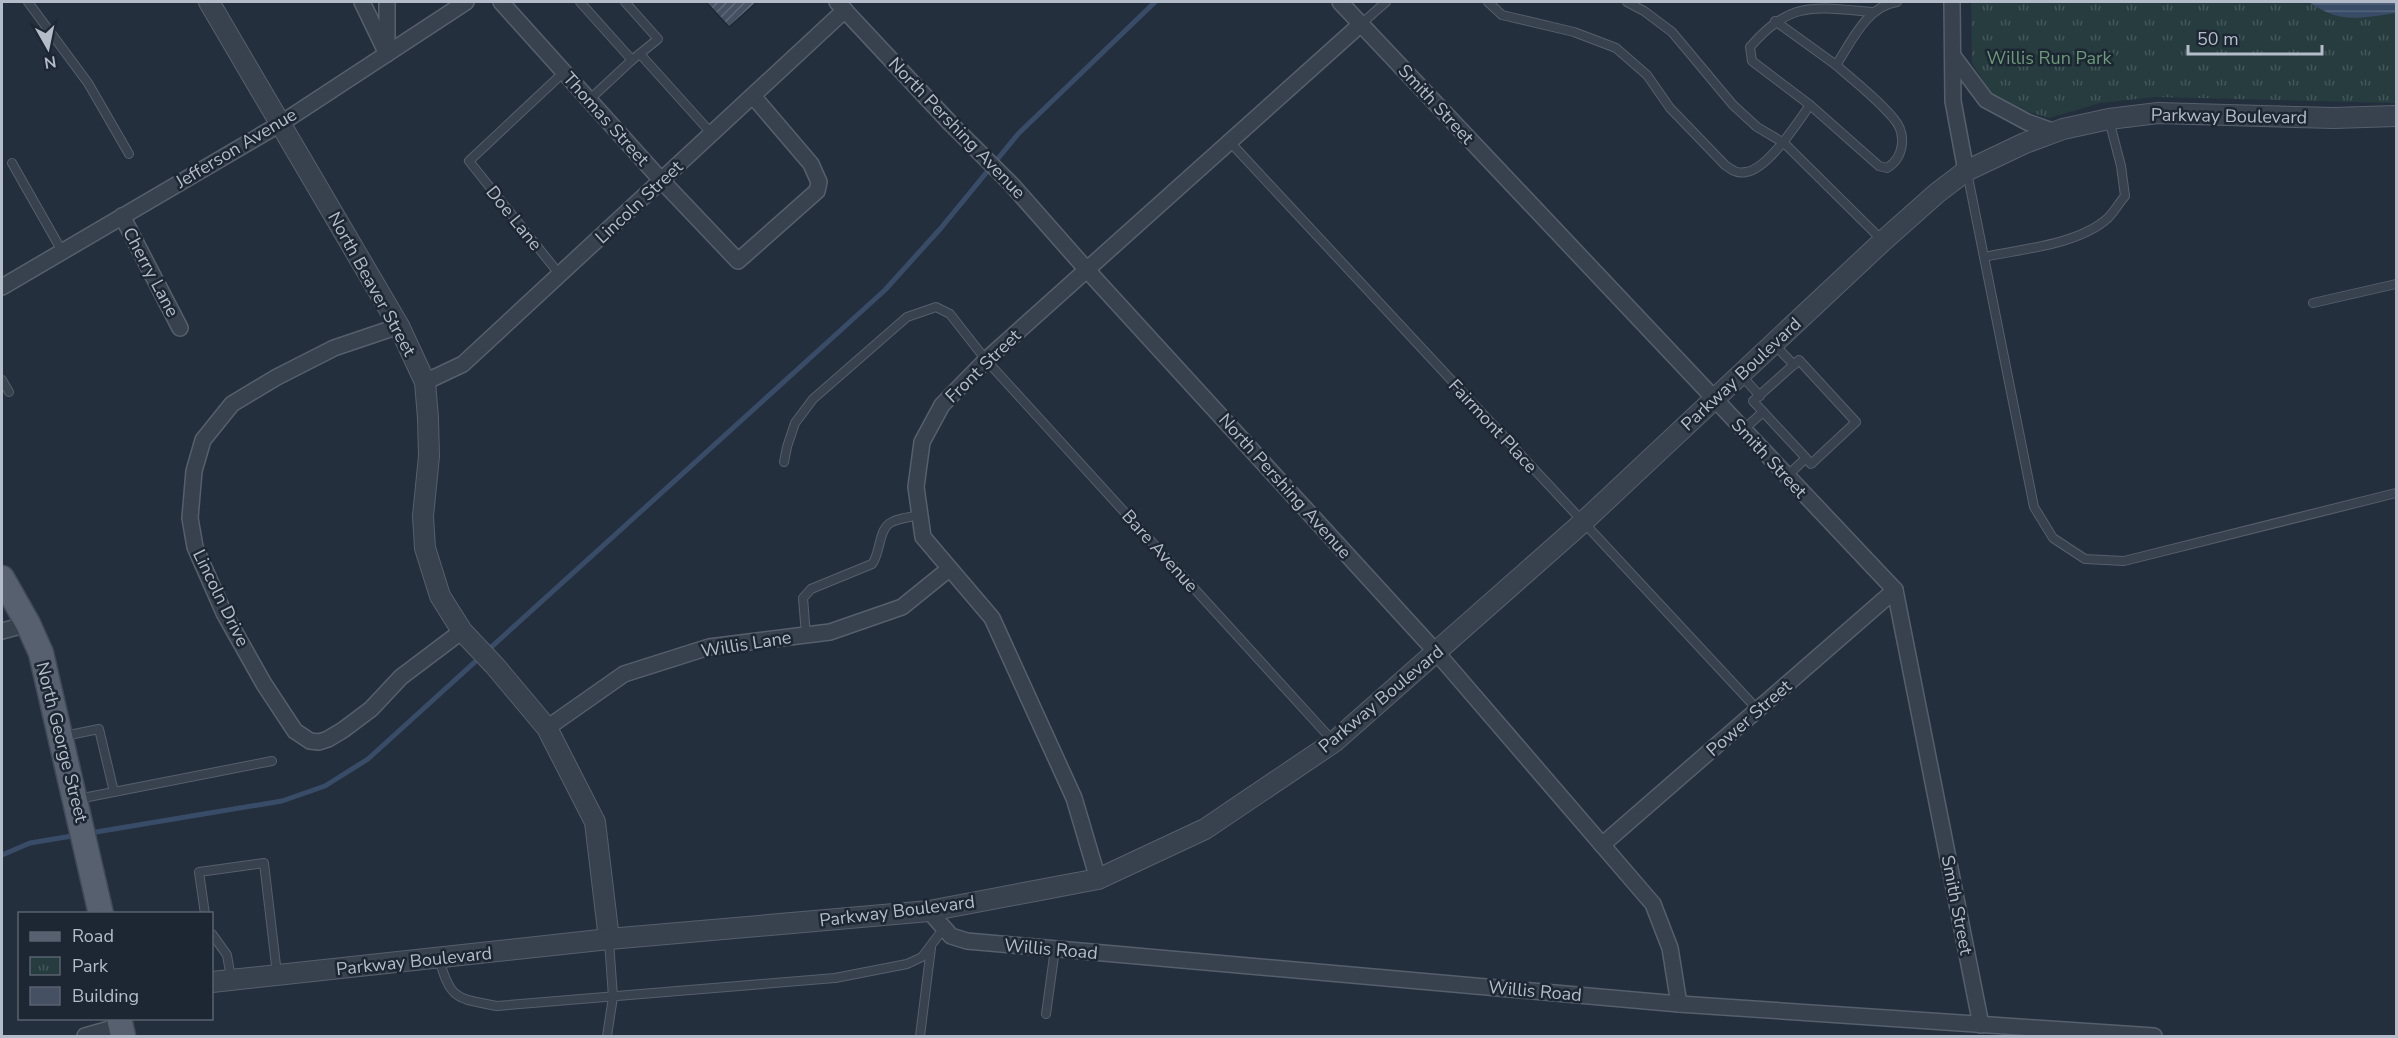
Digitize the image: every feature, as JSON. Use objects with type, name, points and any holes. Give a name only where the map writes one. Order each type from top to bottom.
[{"type":"main road","name":"North George Street","points":[[2,578],[28,624],[41,653],[79,808],[101,912]]},
{"type":"street","name":"North Beaver Street","points":[[209,2],[399,326],[424,382],[429,447],[423,516],[425,549],[440,596],[462,631],[495,666],[547,729],[595,822],[609,939]]},
{"type":"street","points":[[362,2],[387,54]]},
{"type":"street","points":[[387,2],[387,54]]},
{"type":"street","name":"Jefferson Avenue","points":[[2,287],[280,124],[466,2]]},
{"type":"street","name":"Thomas Street","points":[[501,2],[738,261],[817,191],[819,182],[811,164],[753,96]]},
{"type":"street","name":"Smith Street","points":[[1340,2],[1895,590],[1981,1025]]},
{"type":"street","points":[[1952,2],[1953,101],[1966,171]]},
{"type":"street","name":"Lincoln Street","points":[[424,382],[462,364],[753,96],[841,6]]},
{"type":"street","name":"North Pershing Avenue","points":[[841,6],[951,124],[1012,185],[1437,653],[1653,904],[1670,948],[1679,1004]]},
{"type":"street","name":"Front Street","points":[[1098,879],[1074,798],[992,618],[923,537],[916,487],[922,442],[942,405],[986,360],[1361,24]]},
{"type":"street","points":[[1953,56],[1986,100],[2027,122],[2055,132]]},
{"type":"street","name":"Parkway Boulevard","points":[[221,981],[609,939],[929,911],[1098,879],[1204,829],[1334,742],[1582,522],[1882,241],[1966,171],[2025,143],[2055,132],[2109,119],[2158,113],[2334,118],[2397,116]]},
{"type":"street","name":"Cherry Lane","points":[[122,216],[180,328]]},
{"type":"street","name":"Lincoln Drive","points":[[399,326],[334,348],[277,377],[232,404],[203,440],[193,483],[190,518],[195,547],[224,613],[295,731],[303,738],[319,742],[343,730],[371,709],[401,677],[462,631]]},
{"type":"street","name":"Willis Lane","points":[[547,729],[624,674],[709,647],[830,632],[902,607],[949,569]]},
{"type":"street","name":"Power Street","points":[[1602,845],[1895,590]]},
{"type":"street","points":[[2,631],[28,624]]},
{"type":"street","name":"Willis Road","points":[[929,911],[951,936],[967,941],[1679,1004],[2154,1036]]},
{"type":"street","points":[[85,1036],[121,1027]]},
{"type":"lane","points":[[28,2],[88,83],[129,154]]},
{"type":"lane","points":[[580,2],[632,60]]},
{"type":"lane","points":[[590,99],[658,39],[625,2]]},
{"type":"lane","points":[[1361,24],[1386,2]]},
{"type":"lane","points":[[1488,2],[1502,15],[1574,32],[1616,48],[1647,75],[1670,108],[1733,171],[1749,172],[1784,143],[1810,105]]},
{"type":"lane","points":[[1627,2],[1644,11],[1672,32],[1732,105],[1757,127],[1784,143],[1882,241]]},
{"type":"lane","points":[[1836,65],[1872,12],[1885,3],[1897,2]]},
{"type":"lane","points":[[1775,21],[1836,65],[1894,119],[1902,138],[1902,149],[1896,163],[1887,168],[1879,166],[1810,105],[1752,61],[1750,47],[1775,21],[1796,10],[1872,12]]},
{"type":"lane","points":[[640,54],[712,134]]},
{"type":"lane","name":"Doe Lane","points":[[560,275],[469,160],[564,72]]},
{"type":"lane","points":[[1984,257],[2061,241],[2089,231],[2108,218],[2125,196],[2121,166],[2109,119]]},
{"type":"lane","name":"Fairmont Place","points":[[1229,141],[1758,710]]},
{"type":"lane","points":[[12,163],[62,251]]},
{"type":"lane","points":[[1966,171],[2034,507],[2053,538],[2085,559],[2124,561],[2397,493]]},
{"type":"lane","points":[[2313,303],[2397,284]]},
{"type":"lane","name":"Bare Avenue","points":[[784,462],[786,447],[795,423],[813,399],[907,317],[936,307],[950,314],[986,360],[1334,742]]},
{"type":"lane","points":[[1774,343],[1794,365]]},
{"type":"lane","points":[[1799,360],[1856,422],[1811,464],[1754,401],[1794,365],[1799,360]]},
{"type":"lane","points":[[1741,375],[1760,396]]},
{"type":"lane","points":[[2,380],[9,392]]},
{"type":"lane","points":[[1743,430],[1763,412]]},
{"type":"lane","points":[[1787,476],[1806,458]]},
{"type":"lane","points":[[806,635],[803,598],[805,594],[811,589],[872,564],[876,559],[886,526],[892,522],[920,515]]},
{"type":"lane","points":[[62,736],[99,729],[114,792]]},
{"type":"lane","points":[[79,808],[114,792],[272,761]]},
{"type":"lane","points":[[205,912],[199,872],[264,863],[277,976]]},
{"type":"lane","points":[[438,958],[447,986],[462,999],[497,1006],[835,978],[907,964],[922,957],[944,928]]},
{"type":"lane","points":[[213,935],[227,955],[221,981]]},
{"type":"lane","points":[[607,1036],[613,997],[609,939]]},
{"type":"lane","points":[[920,1036],[931,947]]},
{"type":"lane","points":[[1046,1014],[1055,949]]},
{"type":"green space","name":"Willis Run Park","points":[[1971,2],[2396,2],[2396,103],[2155,97],[2100,103],[2049,118],[1997,102],[1972,63]]},
{"type":"water","points":[[2309,2],[2396,2],[2396,13],[2351,18],[2331,14]]},
{"type":"building","points":[[706,2],[757,2],[729,27]]},
{"type":"waterway","points":[[90,833],[282,801],[325,786],[368,759],[885,290],[941,228],[1018,134],[1155,2]]},
{"type":"waterway","points":[[2,855],[30,843],[78,835]]}]
